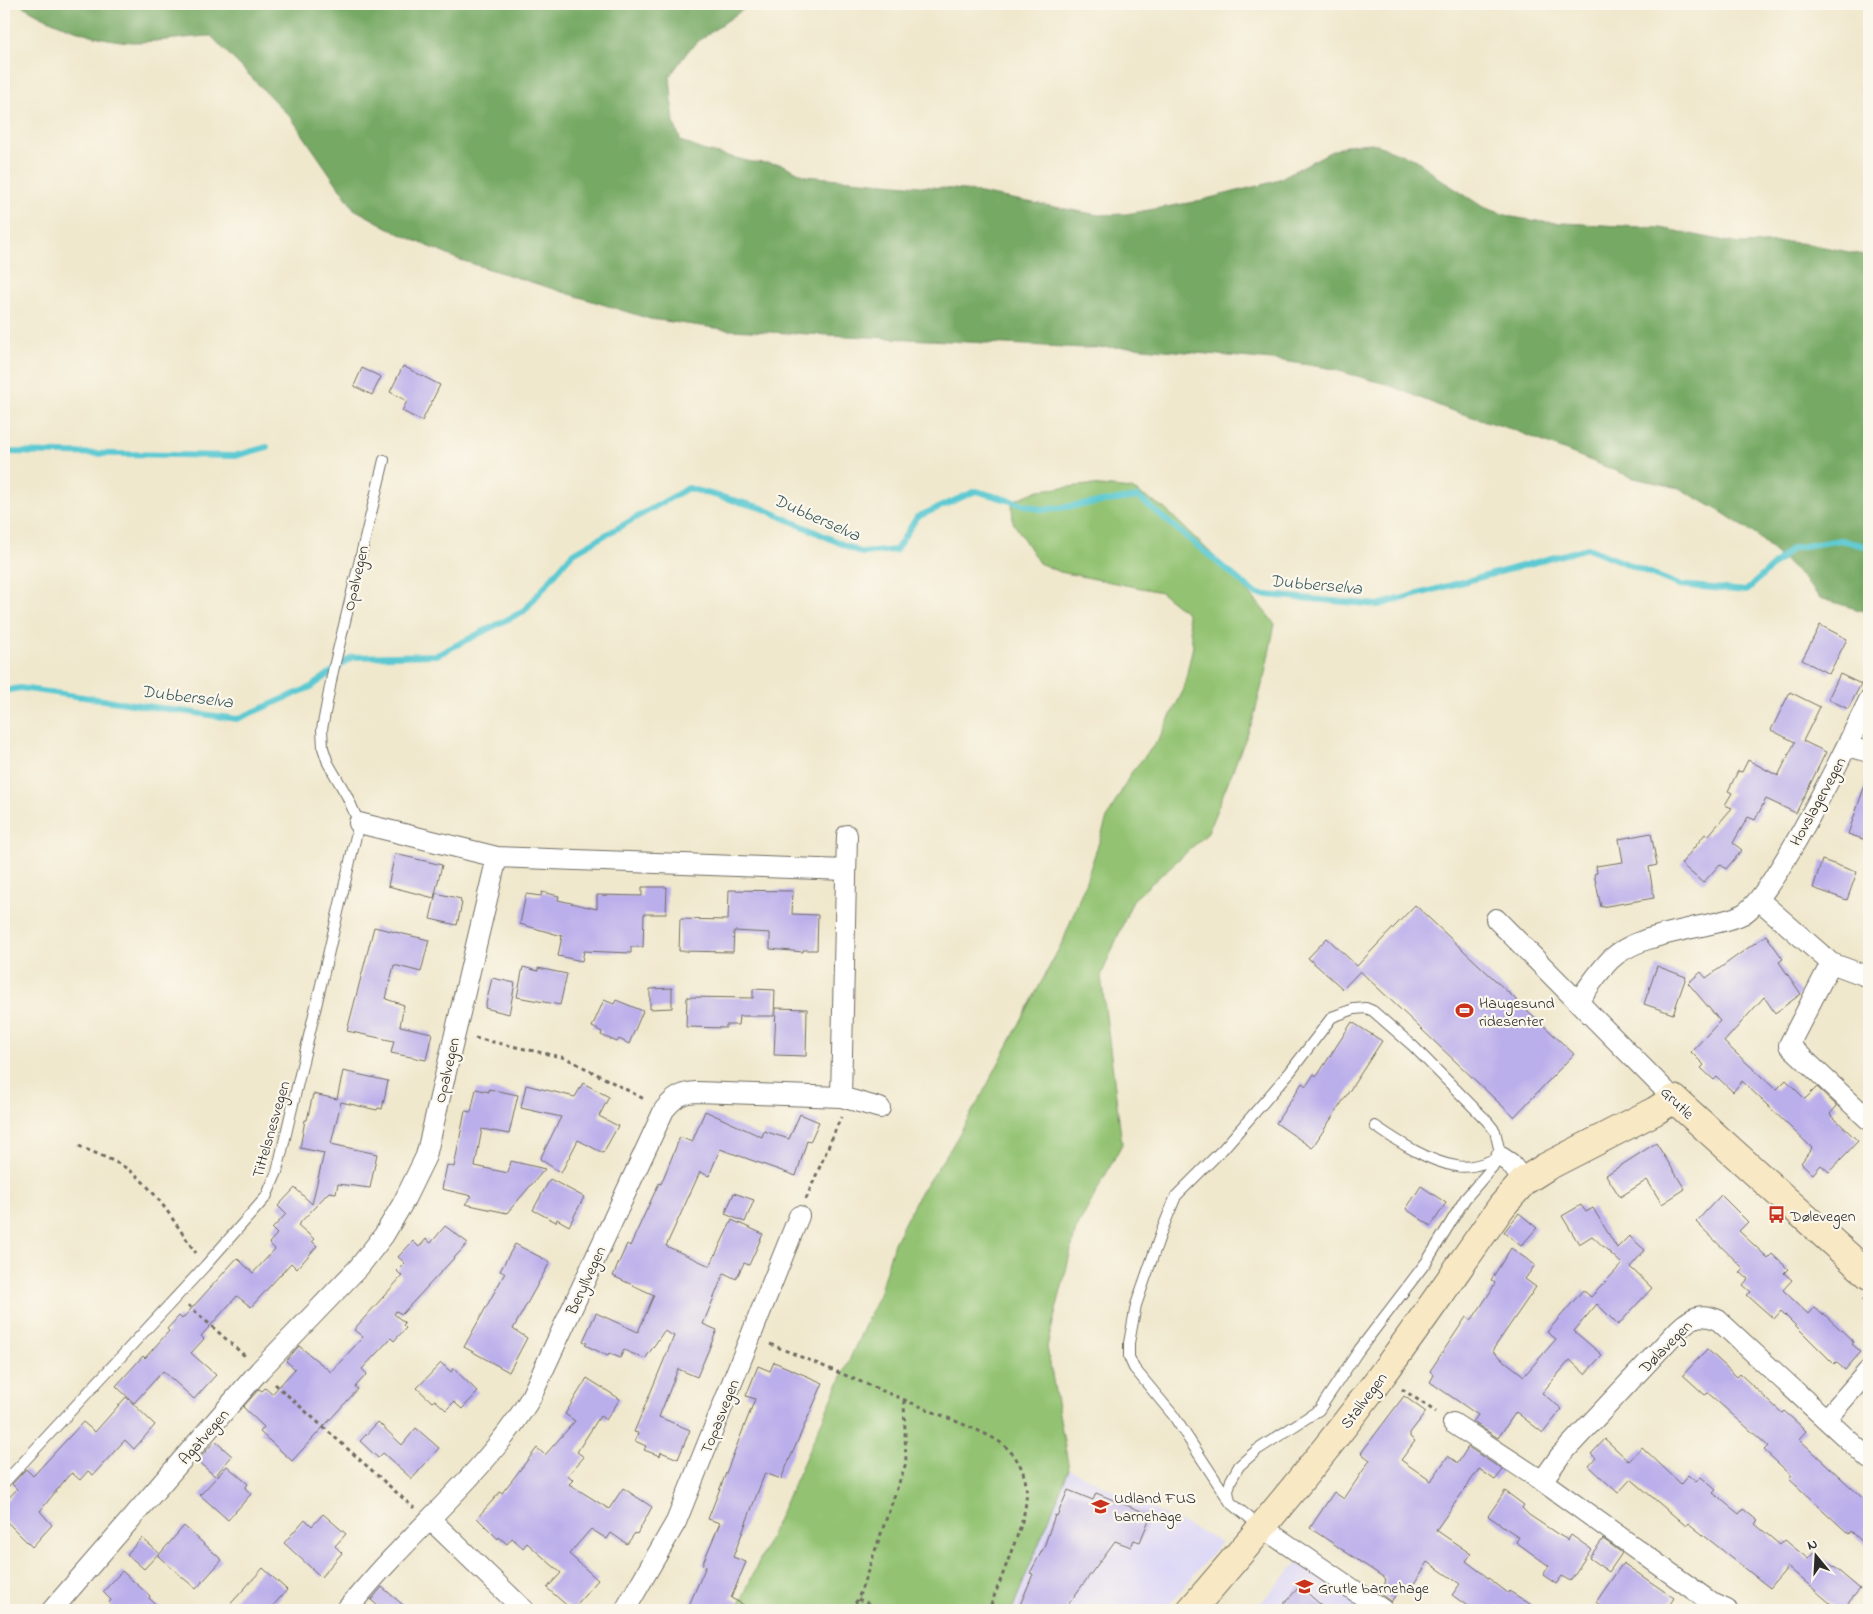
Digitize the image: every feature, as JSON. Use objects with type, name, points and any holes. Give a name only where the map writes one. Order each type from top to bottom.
[{"type":"street","name":"Hovslagervegen","points":[[1578,1001],[1612,959],[1638,944],[1663,934],[1728,920],[1744,914],[1759,900],[1788,853],[1847,746],[1869,700]]},
{"type":"street","points":[[1847,746],[1869,752]]},
{"type":"street","points":[[358,823],[497,857],[846,870]]},
{"type":"street","points":[[841,1097],[847,835]]},
{"type":"street","name":"Opalvegen","points":[[359,1267],[384,1235],[426,1156],[497,857]]},
{"type":"street","points":[[1759,900],[1830,963],[1869,977]]},
{"type":"street","name":"Grutle","points":[[1496,919],[1674,1099],[1869,1275]]},
{"type":"street","points":[[1830,963],[1789,1045],[1869,1120]]},
{"type":"street","name":"Beryllvegen","points":[[346,1610],[397,1552],[431,1520],[517,1421],[530,1399],[664,1110],[682,1093],[841,1097],[880,1108]]},
{"type":"street","name":"Stallvegen","points":[[1191,1610],[1263,1528],[1382,1375],[1502,1206],[1524,1181],[1674,1099]]},
{"type":"street","points":[[1501,1157],[1510,1163],[1524,1181]]},
{"type":"street","name":"Topasvegen","points":[[625,1610],[676,1522],[799,1216]]},
{"type":"street","name":"Agatvegen","points":[[52,1610],[260,1370],[359,1267]]},
{"type":"street","name":"Dølavegen","points":[[1542,1481],[1560,1456],[1679,1329],[1691,1318],[1702,1315],[1718,1320],[1827,1418],[1869,1459]]},
{"type":"street","points":[[1827,1418],[1869,1370]]},
{"type":"street","points":[[1453,1424],[1542,1481],[1726,1610]]},
{"type":"street","points":[[431,1520],[524,1610]]},
{"type":"street","points":[[1263,1528],[1383,1610]]},
{"type":"lane","name":"Opalvegen","points":[[358,823],[347,796],[328,763],[323,748],[322,729],[327,696],[384,460]]},
{"type":"lane","name":"Tittelsnesvegen","points":[[4,1483],[206,1266],[266,1196],[277,1172],[358,823]]},
{"type":"lane","points":[[1263,1528],[1239,1512],[1230,1502],[1173,1415],[1134,1368],[1129,1357],[1129,1343],[1136,1305],[1176,1196],[1224,1149],[1300,1060],[1332,1017],[1354,1008],[1366,1008],[1373,1011],[1457,1090],[1495,1131],[1501,1157]]},
{"type":"lane","points":[[1375,1126],[1397,1141],[1456,1166],[1478,1166],[1501,1157]]},
{"type":"lane","points":[[1230,1502],[1228,1491],[1231,1480],[1239,1466],[1257,1450],[1319,1410],[1359,1350],[1427,1261],[1465,1199],[1501,1157]]},
{"type":"path","points":[[1858,4],[1869,8]]},
{"type":"path","points":[[455,1034],[566,1058],[664,1110]]},
{"type":"path","points":[[799,1216],[842,1114],[841,1097]]},
{"type":"path","points":[[79,1146],[114,1161],[136,1176],[153,1194],[206,1266]]},
{"type":"path","points":[[178,1296],[410,1505],[431,1520]]},
{"type":"path","points":[[751,1336],[977,1430],[1002,1443],[1015,1456],[1025,1476],[1027,1500],[1025,1513],[989,1610]]},
{"type":"path","points":[[1382,1375],[1453,1424]]},
{"type":"path","points":[[851,1610],[858,1599],[906,1463],[904,1400]]},
{"type":"path","points":[[858,1599],[884,1610]]},
{"type":"shaded area","name":"Udland FUS barnehage","points":[[1069,1469],[1221,1542],[1165,1610],[1012,1610]]},
{"type":"shaded area","name":"Grutle barnehage","points":[[1297,1563],[1369,1610],[1254,1610]]},
{"type":"green space","points":[[20,4],[751,4],[701,39],[688,51],[670,76],[674,123],[681,141],[702,150],[752,162],[781,164],[806,176],[964,190],[1098,215],[1126,214],[1194,202],[1273,182],[1330,152],[1348,145],[1372,143],[1417,160],[1437,177],[1483,207],[1512,217],[1544,222],[1661,228],[1740,244],[1788,242],[1809,244],[1869,256],[1869,613],[1820,598],[1799,574],[1756,535],[1723,513],[1679,488],[1634,478],[1511,429],[1447,409],[1386,384],[1328,368],[1283,361],[1132,347],[1084,348],[730,330],[650,319],[457,259],[398,233],[354,209],[292,119],[211,36],[143,42],[119,41],[74,30],[45,18]]},
{"type":"green space","points":[[1089,485],[1132,489],[1164,508],[1247,590],[1275,624],[1253,720],[1207,834],[1133,900],[1101,976],[1122,1144],[1076,1230],[1047,1347],[1069,1469],[1012,1610],[737,1610],[879,1294],[894,1243],[918,1196],[951,1148],[984,1091],[1064,939],[1107,818],[1131,773],[1159,739],[1183,691],[1193,646],[1187,613],[1161,592],[1060,572],[1039,563],[1013,522],[1012,501],[1039,490]]},
{"type":"building","points":[[403,366],[440,385],[422,421],[402,411],[407,401],[390,392]]},
{"type":"building","points":[[362,368],[381,377],[372,395],[354,386]]},
{"type":"building","points":[[1820,625],[1847,639],[1829,674],[1802,660]]},
{"type":"building","points":[[1840,674],[1861,684],[1848,709],[1828,699]]},
{"type":"building","points":[[1790,692],[1820,707],[1803,741],[1826,752],[1796,813],[1766,799],[1755,820],[1748,817],[1733,843],[1742,850],[1726,869],[1720,864],[1703,883],[1681,864],[1705,834],[1708,836],[1732,808],[1725,805],[1732,793],[1728,791],[1738,771],[1742,772],[1748,760],[1778,776],[1795,742],[1771,730]]},
{"type":"building","points":[[1866,782],[1869,782],[1869,841],[1848,834]]},
{"type":"building","points":[[1651,833],[1657,865],[1649,867],[1654,898],[1601,907],[1594,874],[1597,873],[1596,866],[1623,862],[1619,839]]},
{"type":"building","points":[[395,854],[442,865],[434,898],[388,886]]},
{"type":"building","points":[[1822,860],[1857,872],[1847,900],[1813,888]]},
{"type":"building","points":[[642,887],[667,887],[666,914],[644,914],[643,947],[631,947],[631,953],[584,951],[582,961],[558,956],[562,936],[520,924],[526,894],[541,896],[542,892],[559,896],[558,900],[597,909],[597,895],[642,896]]},
{"type":"building","points":[[729,890],[793,891],[792,914],[818,915],[817,950],[803,950],[803,952],[770,949],[770,933],[734,931],[733,952],[679,951],[680,919],[728,920]]},
{"type":"building","points":[[436,893],[461,899],[460,902],[462,903],[457,925],[430,919]]},
{"type":"building","name":"Haugesund ridesenter","points":[[1415,905],[1574,1054],[1514,1117],[1360,971],[1343,989],[1308,958],[1327,938],[1357,966]]},
{"type":"building","points":[[374,927],[429,940],[421,972],[394,965],[386,999],[404,1005],[400,1026],[432,1033],[426,1060],[391,1053],[394,1041],[347,1031]]},
{"type":"building","points":[[1766,935],[1783,959],[1779,962],[1801,994],[1775,1013],[1764,997],[1724,1042],[1776,1090],[1786,1080],[1805,1099],[1817,1087],[1837,1106],[1830,1114],[1858,1141],[1829,1172],[1821,1165],[1813,1174],[1801,1163],[1812,1148],[1742,1081],[1733,1092],[1717,1077],[1714,1080],[1701,1068],[1704,1065],[1691,1052],[1720,1021],[1688,983],[1701,972],[1706,978]]},
{"type":"building","points":[[1657,966],[1686,977],[1673,1014],[1644,1004]]},
{"type":"building","points":[[523,967],[538,971],[538,968],[567,974],[560,1005],[517,997]]},
{"type":"building","points":[[492,978],[515,983],[509,1014],[485,1008]]},
{"type":"building","points":[[672,988],[672,1008],[650,1009],[650,989]]},
{"type":"building","points":[[753,989],[775,990],[774,1016],[739,1016],[738,1025],[726,1025],[726,1028],[686,1027],[687,997],[753,998]]},
{"type":"building","points":[[604,1000],[614,1004],[616,1000],[643,1011],[629,1044],[619,1039],[617,1042],[601,1035],[602,1032],[592,1027]]},
{"type":"building","points":[[776,1008],[807,1009],[806,1056],[774,1055]]},
{"type":"building","points":[[1352,1022],[1382,1041],[1312,1148],[1276,1123],[1302,1083],[1306,1086],[1314,1074],[1317,1076]]},
{"type":"building","points":[[343,1071],[388,1081],[382,1109],[378,1108],[377,1110],[341,1102],[331,1144],[377,1154],[370,1188],[338,1184],[336,1193],[329,1192],[298,1225],[314,1239],[312,1241],[317,1246],[297,1269],[291,1263],[251,1307],[237,1296],[201,1336],[204,1339],[191,1353],[216,1375],[194,1399],[163,1371],[134,1403],[116,1386],[143,1356],[145,1358],[169,1331],[167,1329],[179,1316],[182,1319],[237,1258],[253,1273],[275,1249],[269,1243],[277,1234],[272,1229],[286,1214],[278,1206],[295,1188],[312,1204],[324,1153],[300,1148],[305,1120],[307,1120],[313,1094],[337,1099]]},
{"type":"building","points":[[583,1083],[609,1097],[599,1116],[618,1126],[603,1153],[578,1140],[561,1173],[540,1159],[561,1117],[521,1108],[526,1085],[575,1097]]},
{"type":"building","points":[[476,1089],[489,1092],[489,1089],[518,1095],[509,1134],[482,1129],[475,1166],[508,1173],[511,1161],[545,1169],[507,1213],[465,1204],[472,1196],[442,1189],[447,1165],[454,1167],[465,1111],[471,1112]]},
{"type":"building","points":[[705,1111],[762,1137],[764,1131],[789,1139],[800,1114],[819,1122],[810,1142],[807,1141],[796,1176],[720,1149],[709,1176],[700,1172],[666,1246],[710,1266],[732,1220],[763,1234],[749,1265],[744,1263],[736,1279],[724,1273],[703,1324],[717,1330],[697,1377],[678,1369],[659,1417],[690,1430],[678,1459],[661,1452],[660,1456],[644,1450],[646,1446],[635,1441],[638,1433],[634,1432],[674,1336],[664,1331],[645,1359],[624,1350],[620,1358],[609,1353],[608,1356],[585,1345],[587,1343],[583,1341],[596,1313],[638,1332],[654,1295],[613,1276],[627,1244],[630,1246],[659,1183],[661,1184],[680,1137],[692,1142]]},
{"type":"building","points":[[1656,1143],[1685,1189],[1662,1204],[1647,1180],[1620,1197],[1606,1175]]},
{"type":"building","points":[[550,1179],[584,1197],[569,1226],[557,1219],[556,1222],[533,1210]]},
{"type":"building","points":[[1421,1186],[1446,1203],[1431,1226],[1406,1209]]},
{"type":"building","points":[[734,1193],[754,1200],[745,1222],[725,1214]]},
{"type":"building","points":[[1721,1195],[1748,1222],[1739,1231],[1768,1258],[1772,1254],[1788,1269],[1784,1273],[1792,1280],[1783,1290],[1808,1314],[1814,1307],[1824,1314],[1854,1342],[1852,1344],[1861,1352],[1845,1370],[1836,1362],[1834,1364],[1781,1311],[1774,1319],[1747,1295],[1751,1292],[1743,1285],[1748,1279],[1740,1272],[1744,1269],[1696,1222]]},
{"type":"building","points":[[1581,1205],[1586,1212],[1593,1208],[1617,1248],[1629,1236],[1645,1250],[1630,1267],[1652,1288],[1618,1325],[1597,1304],[1574,1331],[1602,1355],[1585,1374],[1570,1360],[1542,1393],[1562,1409],[1543,1433],[1516,1412],[1498,1438],[1473,1422],[1478,1415],[1430,1382],[1434,1375],[1430,1371],[1466,1317],[1471,1321],[1491,1291],[1495,1283],[1491,1280],[1511,1248],[1535,1265],[1525,1279],[1536,1287],[1492,1351],[1524,1376],[1556,1339],[1547,1332],[1583,1290],[1591,1297],[1622,1264],[1592,1236],[1579,1244],[1562,1216]]},
{"type":"building","points":[[1519,1213],[1537,1228],[1521,1246],[1504,1232]]},
{"type":"building","points":[[445,1226],[468,1243],[402,1314],[396,1311],[394,1314],[405,1323],[403,1325],[406,1328],[394,1341],[391,1338],[362,1369],[367,1374],[355,1387],[358,1389],[292,1461],[260,1432],[264,1427],[243,1407],[259,1389],[262,1391],[265,1388],[272,1394],[295,1369],[286,1361],[299,1346],[331,1372],[363,1337],[354,1330],[402,1276],[397,1271],[405,1263],[398,1257],[413,1241],[419,1247],[426,1239],[431,1243]]},
{"type":"building","points":[[515,1244],[550,1262],[513,1329],[527,1338],[509,1372],[464,1347],[505,1273],[500,1271]]},
{"type":"building","points":[[1707,1349],[1737,1377],[1740,1374],[1782,1413],[1784,1411],[1801,1426],[1806,1431],[1799,1439],[1869,1504],[1869,1548],[1851,1531],[1849,1534],[1789,1479],[1792,1476],[1764,1450],[1768,1446],[1708,1393],[1705,1395],[1683,1375]]},
{"type":"building","points":[[774,1362],[823,1383],[781,1479],[765,1473],[733,1557],[746,1562],[731,1598],[753,1610],[687,1610],[706,1566],[702,1565],[720,1523],[708,1519],[755,1399],[746,1396],[758,1366],[770,1371]]},
{"type":"building","points":[[441,1363],[451,1372],[453,1368],[478,1392],[462,1409],[454,1402],[446,1410],[435,1400],[432,1402],[417,1388]]},
{"type":"building","points":[[587,1378],[620,1399],[606,1420],[600,1416],[577,1452],[584,1457],[568,1475],[573,1480],[569,1484],[609,1509],[623,1488],[652,1507],[637,1534],[635,1533],[627,1544],[611,1533],[607,1539],[591,1529],[569,1554],[598,1580],[572,1610],[547,1588],[561,1573],[527,1543],[523,1548],[512,1538],[507,1544],[499,1537],[498,1539],[477,1518],[500,1492],[502,1493],[537,1448],[545,1455],[575,1421],[565,1414]]},
{"type":"building","points":[[1404,1396],[1426,1412],[1410,1433],[1410,1437],[1415,1441],[1401,1460],[1431,1481],[1448,1456],[1458,1463],[1468,1447],[1503,1470],[1495,1480],[1479,1469],[1436,1530],[1471,1554],[1466,1561],[1508,1593],[1509,1591],[1540,1610],[1473,1610],[1452,1595],[1460,1584],[1428,1562],[1408,1593],[1400,1588],[1391,1602],[1382,1595],[1386,1579],[1310,1528],[1334,1492],[1344,1499],[1370,1460],[1361,1453]]},
{"type":"building","points":[[126,1397],[155,1425],[134,1449],[125,1440],[93,1475],[88,1471],[80,1480],[72,1473],[69,1475],[40,1511],[52,1525],[32,1547],[4,1519],[4,1503],[17,1489],[12,1484],[26,1469],[33,1476],[83,1422],[95,1432]]},
{"type":"building","points":[[378,1422],[402,1445],[416,1428],[439,1448],[412,1479],[383,1453],[378,1458],[360,1441]]},
{"type":"building","points":[[1605,1439],[1629,1461],[1642,1447],[1681,1484],[1688,1475],[1696,1482],[1701,1477],[1716,1490],[1713,1493],[1739,1514],[1743,1509],[1758,1521],[1755,1524],[1780,1545],[1785,1540],[1808,1559],[1815,1551],[1860,1589],[1842,1610],[1838,1610],[1788,1567],[1770,1588],[1688,1523],[1686,1526],[1631,1479],[1618,1493],[1589,1466],[1596,1458],[1591,1454]]},
{"type":"building","points":[[215,1441],[232,1456],[215,1476],[197,1461]]},
{"type":"building","points":[[227,1466],[248,1484],[245,1488],[251,1494],[228,1520],[200,1495]]},
{"type":"building","points":[[1068,1490],[1093,1500],[1096,1493],[1151,1515],[1140,1542],[1134,1540],[1131,1547],[1115,1541],[1064,1610],[1018,1610],[1033,1574],[1030,1573],[1044,1547],[1055,1515],[1057,1516]]},
{"type":"building","points":[[1505,1491],[1524,1505],[1522,1508],[1529,1515],[1568,1540],[1571,1535],[1591,1549],[1570,1581],[1562,1576],[1556,1584],[1543,1575],[1549,1566],[1516,1542],[1519,1537],[1488,1516]]},
{"type":"building","points":[[323,1514],[346,1534],[335,1546],[342,1553],[321,1577],[284,1543],[305,1519],[312,1526]]},
{"type":"building","points":[[184,1526],[222,1560],[196,1589],[158,1556]]},
{"type":"building","points":[[142,1538],[159,1553],[144,1569],[127,1554]]},
{"type":"building","points":[[1603,1539],[1622,1553],[1609,1572],[1589,1558]]},
{"type":"building","points":[[1623,1563],[1674,1598],[1666,1610],[1607,1610],[1596,1602]]},
{"type":"building","points":[[263,1568],[287,1590],[269,1610],[225,1610]]},
{"type":"building","points":[[122,1571],[150,1596],[149,1598],[162,1610],[117,1610],[109,1603],[111,1600],[103,1592]]},
{"type":"building","points":[[1300,1586],[1313,1598],[1327,1610],[1278,1610]]},
{"type":"building","points":[[382,1587],[409,1610],[383,1610],[371,1600]]},
{"type":"waterway","points":[[4,452],[235,456],[267,447]]},
{"type":"waterway","name":"Dubberselva","points":[[4,691],[20,688],[237,719],[311,687],[352,657],[437,655],[524,611],[572,554],[688,488],[762,508],[862,553],[896,550],[917,517],[976,491],[1043,510],[1138,497],[1256,594],[1378,605],[1588,548],[1679,585],[1746,591],[1792,548],[1841,540],[1869,547]]},
{"type":"place","name":"Haugesund ridesenter","points":[[1465,1011]]},
{"type":"place","name":"Dølevegen","points":[[1776,1215]]},
{"type":"place","name":"Udland FUS barnehage","points":[[1100,1506]]},
{"type":"place","name":"Grutle barnehage","points":[[1304,1587]]}]
